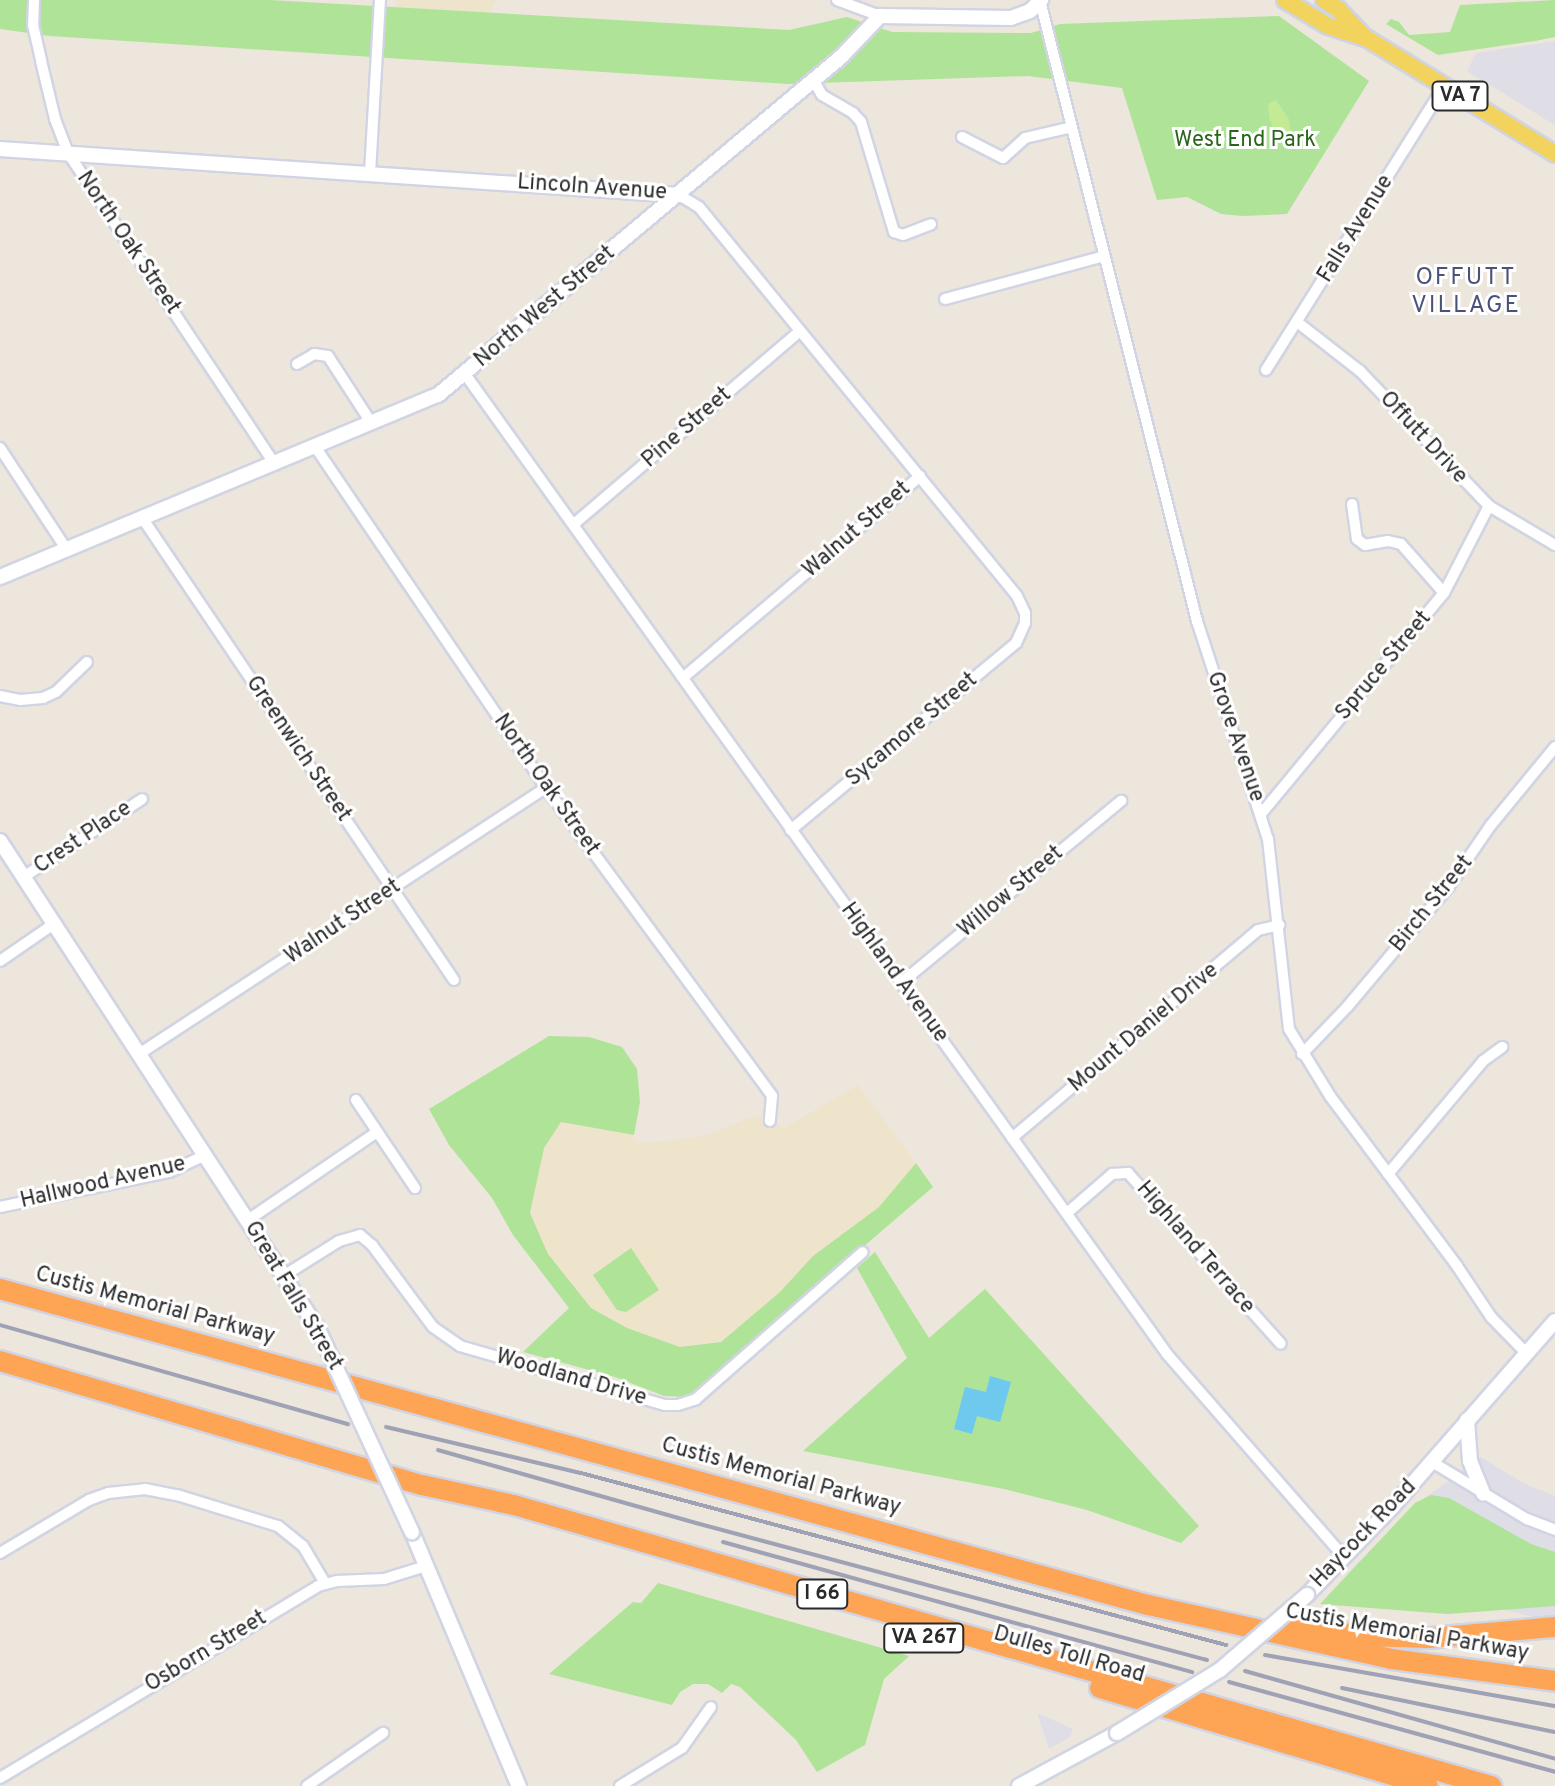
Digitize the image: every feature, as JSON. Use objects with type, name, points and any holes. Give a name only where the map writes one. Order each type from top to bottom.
[{"type":"highway","name":"Custis Memorial Parkway","points":[[0,1289],[1148,1605],[1352,1652],[1555,1681]]},
{"type":"highway","name":"I 66","points":[[0,1361],[422,1485],[514,1505],[1491,1786]]},
{"type":"highway","name":"Dulles Toll Road","points":[[422,1485],[508,1518],[1428,1786]]},
{"type":"highway","points":[[1068,1581],[1153,1593],[1293,1627],[1342,1634],[1449,1638],[1555,1627]]},
{"type":"main road","name":"VA 7","points":[[1285,0],[1328,26],[1366,38],[1555,154]]},
{"type":"main road","name":"VA 7","points":[[1324,0],[1338,9],[1366,38]]},
{"type":"main road","points":[[880,16],[1011,18],[1030,11],[1041,1]]},
{"type":"main road","name":"North West Street","points":[[0,577],[432,399],[679,195],[865,34],[880,16]]},
{"type":"main road","name":"Lincoln Avenue","points":[[0,149],[679,195]]},
{"type":"main road","name":"Great Falls Street","points":[[0,841],[318,1329],[412,1532],[519,1786]]},
{"type":"main road","name":"Haycock Road","points":[[1019,1786],[1168,1705],[1238,1657],[1344,1557],[1555,1321]]},
{"type":"main road","points":[[1467,1420],[1470,1461],[1483,1493]]},
{"type":"street","name":"North Oak Street","points":[[34,0],[33,25],[55,119],[68,153],[275,464]]},
{"type":"street","points":[[370,173],[380,0]]},
{"type":"street","points":[[837,0],[880,16]]},
{"type":"street","name":"Grove Avenue","points":[[1041,1],[1205,652],[1261,814],[1273,870],[1289,1029],[1302,1054],[1491,1317],[1527,1354]]},
{"type":"street","points":[[813,79],[822,95],[857,116],[861,122],[894,232],[903,235],[931,224]]},
{"type":"street","name":"Falls Avenue","points":[[1266,370],[1444,86]]},
{"type":"street","points":[[962,137],[1003,158],[1025,138],[1072,127]]},
{"type":"street","name":"Lincoln Avenue","points":[[679,195],[699,207],[920,476],[1017,596],[1025,623]]},
{"type":"street","points":[[945,299],[1104,256]]},
{"type":"street","name":"Offutt Drive","points":[[1297,322],[1360,371],[1489,506],[1555,545]]},
{"type":"street","name":"Pine Street","points":[[574,524],[800,331]]},
{"type":"street","points":[[297,364],[314,354],[328,356],[372,424]]},
{"type":"street","name":"Highland Avenue","points":[[465,374],[1189,1382],[1344,1557]]},
{"type":"street","points":[[0,448],[67,550]]},
{"type":"street","name":"North Oak Street","points":[[316,448],[546,788],[772,1096],[770,1121]]},
{"type":"street","name":"Walnut Street","points":[[684,677],[920,476]]},
{"type":"street","points":[[1352,504],[1357,539],[1365,545],[1388,541],[1401,544],[1444,593]]},
{"type":"street","name":"Spruce Street","points":[[1261,814],[1444,593],[1489,506]]},
{"type":"street","name":"Greenwich Street","points":[[143,519],[454,980]]},
{"type":"street","name":"Sycamore Street","points":[[791,830],[1016,643],[1025,623]]},
{"type":"street","points":[[0,696],[20,700],[43,698],[56,692],[87,662]]},
{"type":"street","name":"Birch Street","points":[[1302,1054],[1348,1006],[1449,886],[1491,825],[1555,747]]},
{"type":"street","name":"Walnut Street","points":[[139,1054],[546,788]]},
{"type":"street","name":"Crest Place","points":[[25,876],[142,799]]},
{"type":"street","name":"Willow Street","points":[[901,983],[1121,801]]},
{"type":"street","points":[[0,961],[55,923]]},
{"type":"street","name":"Mount Daniel Drive","points":[[1012,1138],[1258,930],[1279,925]]},
{"type":"street","points":[[1388,1174],[1483,1061],[1502,1047]]},
{"type":"street","points":[[356,1100],[415,1188]]},
{"type":"street","points":[[248,1220],[377,1132]]},
{"type":"street","name":"Hallwood Avenue","points":[[0,1207],[175,1170],[204,1156]]},
{"type":"street","name":"Highland Terrace","points":[[1067,1213],[1112,1174],[1128,1173],[1281,1344]]},
{"type":"street","name":"Woodland Drive","points":[[285,1275],[339,1241],[360,1235],[372,1245],[433,1327],[460,1346],[665,1405],[678,1405],[696,1399],[863,1252]]},
{"type":"street","points":[[1432,1462],[1483,1493],[1555,1530]]},
{"type":"street","points":[[0,1553],[89,1500],[108,1493],[145,1489],[177,1495],[278,1526],[303,1546],[325,1583]]},
{"type":"street","name":"Osborn Street","points":[[0,1778],[186,1663],[325,1583],[384,1579],[426,1566]]},
{"type":"street","points":[[620,1786],[682,1748],[711,1707]]},
{"type":"street","points":[[307,1786],[383,1733]]},
{"type":"shaded area","points":[[399,0],[497,0],[488,14],[395,7]]},
{"type":"shaded area","points":[[1555,41],[1555,125],[1467,71],[1476,53]]},
{"type":"shaded area","points":[[858,1085],[916,1163],[879,1207],[813,1256],[780,1292],[721,1342],[680,1347],[627,1328],[591,1308],[548,1254],[530,1213],[544,1148],[561,1122],[634,1135],[633,1140],[642,1143],[704,1136],[754,1116],[784,1128]]},
{"type":"shaded area","points":[[1481,1457],[1523,1483],[1555,1496],[1555,1622],[1498,1608],[1384,1602],[1347,1574],[1415,1505]]},
{"type":"shaded area","points":[[1037,1713],[1073,1729],[1070,1737],[1049,1749]]},
{"type":"green space","name":"West End Park","points":[[0,0],[270,0],[789,30],[847,17],[892,32],[1031,33],[1060,24],[1279,16],[1369,81],[1287,214],[1243,216],[1221,214],[1187,197],[1157,200],[1122,88],[1028,76],[788,84],[50,36],[0,29]]},
{"type":"green space","points":[[1555,0],[1555,37],[1438,55],[1386,24],[1391,19],[1399,22],[1409,35],[1450,32],[1460,5]]},
{"type":"green space","points":[[1276,100],[1289,119],[1291,135],[1285,138],[1274,130],[1269,117],[1268,104]]},
{"type":"green space","points":[[549,1036],[589,1037],[622,1047],[637,1069],[640,1102],[634,1135],[561,1122],[544,1148],[530,1213],[548,1254],[591,1308],[627,1328],[680,1347],[721,1342],[780,1292],[813,1256],[879,1207],[916,1163],[933,1187],[688,1397],[664,1396],[615,1377],[523,1352],[569,1308],[513,1235],[492,1198],[449,1145],[429,1109]]},
{"type":"green space","points":[[631,1248],[659,1290],[626,1312],[617,1310],[593,1275]]},
{"type":"green space","points":[[875,1252],[929,1338],[985,1289],[1199,1526],[1181,1543],[1087,1510],[1004,1489],[803,1451],[907,1358],[857,1268]]},
{"type":"green space","points":[[1431,1495],[1449,1498],[1531,1544],[1555,1552],[1555,1606],[1447,1614],[1320,1604],[1415,1503]]},
{"type":"green space","points":[[658,1583],[909,1656],[884,1679],[865,1745],[817,1772],[796,1740],[740,1687],[731,1684],[722,1693],[708,1684],[693,1684],[680,1692],[672,1705],[549,1674],[633,1602],[641,1603]]},
{"type":"water","points":[[990,1376],[1011,1382],[1000,1422],[977,1416],[972,1434],[954,1429],[965,1387],[986,1392]]},
{"type":"railway","points":[[0,1325],[348,1424]]},
{"type":"railway","points":[[386,1427],[581,1473],[1226,1645]]},
{"type":"railway","points":[[438,1450],[696,1523],[1207,1660]]},
{"type":"railway","points":[[723,1542],[1192,1672]]},
{"type":"railway","points":[[1265,1655],[1555,1706]]},
{"type":"railway","points":[[1245,1671],[1555,1759]]},
{"type":"railway","points":[[1229,1682],[1555,1772]]},
{"type":"railway","points":[[1342,1688],[1555,1732]]},
{"type":"district","name":"OFFUTT VILLAGE","points":[[1466,293]]}]
